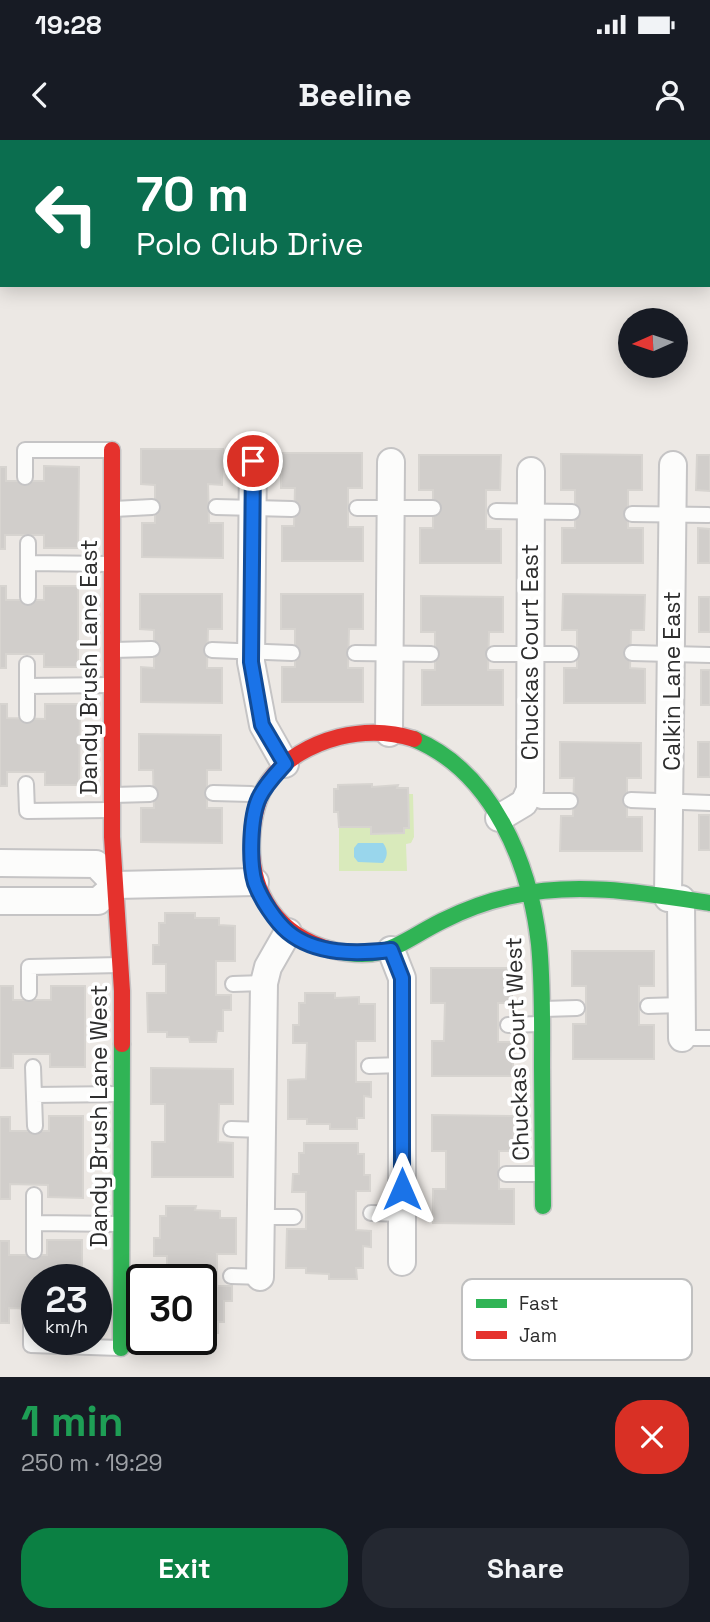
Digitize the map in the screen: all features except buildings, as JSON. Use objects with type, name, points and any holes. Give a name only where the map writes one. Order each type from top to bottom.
[{"type":"street","name":"Dandy Brush Lane East","points":[[112,450],[111,803],[116,885]]},
{"type":"street","points":[[253,461],[251,662],[262,725],[285,764]]},
{"type":"street","points":[[389,733],[391,462]]},
{"type":"street","name":"Calkin Lane East","points":[[673,465],[670,801],[682,1038]]},
{"type":"street","name":"Chuckas Court East","points":[[527,796],[530,790],[531,471]]},
{"type":"street","points":[[528,892],[516,855],[499,818],[473,782],[457,765],[412,739],[389,733],[342,736],[305,751],[285,764],[259,798],[254,815],[252,843],[255,882],[271,911],[288,932],[310,943],[337,951],[361,954],[391,950],[442,920],[495,899],[528,892],[587,889],[710,903]]},
{"type":"street","points":[[499,818],[524,803],[527,796]]},
{"type":"street","points":[[0,863],[96,864],[116,885]]},
{"type":"street","points":[[0,901],[98,901],[116,885],[255,882]]},
{"type":"street","name":"Dandy Brush Lane West","points":[[116,885],[121,965],[123,1094],[121,1348]]},
{"type":"street","name":"Chuckas Court West","points":[[528,892],[537,935],[542,1016],[543,1206]]},
{"type":"street","points":[[260,1277],[264,983],[268,967],[288,932]]},
{"type":"street","points":[[391,950],[402,978],[402,1262]]},
{"type":"lane","points":[[25,477],[25,450],[112,450]]},
{"type":"lane","points":[[112,509],[152,507]]},
{"type":"lane","points":[[216,507],[292,509]]},
{"type":"lane","points":[[357,508],[433,508]]},
{"type":"lane","points":[[496,511],[572,512]]},
{"type":"lane","points":[[632,514],[708,515]]},
{"type":"lane","points":[[28,543],[28,597]]},
{"type":"lane","points":[[28,563],[112,564]]},
{"type":"lane","points":[[112,650],[152,649]]},
{"type":"lane","points":[[212,650],[292,653]]},
{"type":"lane","points":[[355,653],[431,654]]},
{"type":"lane","points":[[632,653],[710,655]]},
{"type":"lane","points":[[494,654],[571,654]]},
{"type":"lane","points":[[27,664],[27,715]]},
{"type":"lane","points":[[27,686],[112,685]]},
{"type":"lane","points":[[26,784],[27,811],[111,803],[150,794]]},
{"type":"lane","points":[[213,793],[251,794],[259,798]]},
{"type":"lane","points":[[527,796],[541,801],[570,800]]},
{"type":"lane","points":[[631,800],[710,803]]},
{"type":"lane","points":[[29,993],[29,967],[121,965]]},
{"type":"lane","points":[[233,984],[264,983]]},
{"type":"lane","points":[[648,1006],[682,1006]]},
{"type":"lane","points":[[508,1025],[577,1008]]},
{"type":"lane","points":[[682,1038],[710,1038]]},
{"type":"lane","points":[[369,1066],[402,1065]]},
{"type":"lane","points":[[33,1067],[35,1126]]},
{"type":"lane","points":[[34,1095],[123,1094]]},
{"type":"lane","points":[[231,1129],[263,1130]]},
{"type":"lane","points":[[506,1174],[543,1174]]},
{"type":"lane","points":[[34,1195],[34,1251]]},
{"type":"lane","points":[[371,1213],[402,1213]]},
{"type":"lane","points":[[261,1217],[294,1217]]},
{"type":"lane","points":[[34,1223],[122,1224]]},
{"type":"lane","points":[[231,1276],[260,1277]]},
{"type":"lane","points":[[112,1348],[121,1348]]},
{"type":"green space","points":[[408,794],[413,794],[414,837],[411,843],[406,844],[407,871],[339,871],[339,827],[371,827],[372,834],[404,833],[404,828],[409,828]]},
{"type":"water","points":[[358,843],[383,843],[387,853],[383,863],[358,862],[354,857],[354,848]]},
{"type":"traffic: fast","points":[[414,739],[442,754],[466,774],[486,797],[503,824],[527,883],[539,944],[541,975],[543,1206]]},
{"type":"traffic: fast","points":[[332,950],[365,954],[390,949],[442,921],[485,903],[561,889],[611,890],[710,903]]},
{"type":"traffic: fast","points":[[121,1348],[122,1044]]},
{"type":"traffic: jam","points":[[112,450],[112,837],[122,991],[122,1044]]},
{"type":"traffic: jam","points":[[332,950],[296,934],[282,923],[262,894],[252,858],[255,816],[261,795],[282,766],[309,748],[329,740],[367,733],[395,734],[414,739]]},
{"type":"route","points":[[253,461],[251,662],[262,725],[285,764],[259,798],[254,815],[252,862],[255,882],[271,911],[288,932],[310,943],[337,951],[361,954],[391,950],[402,978],[402,1189]]}]
